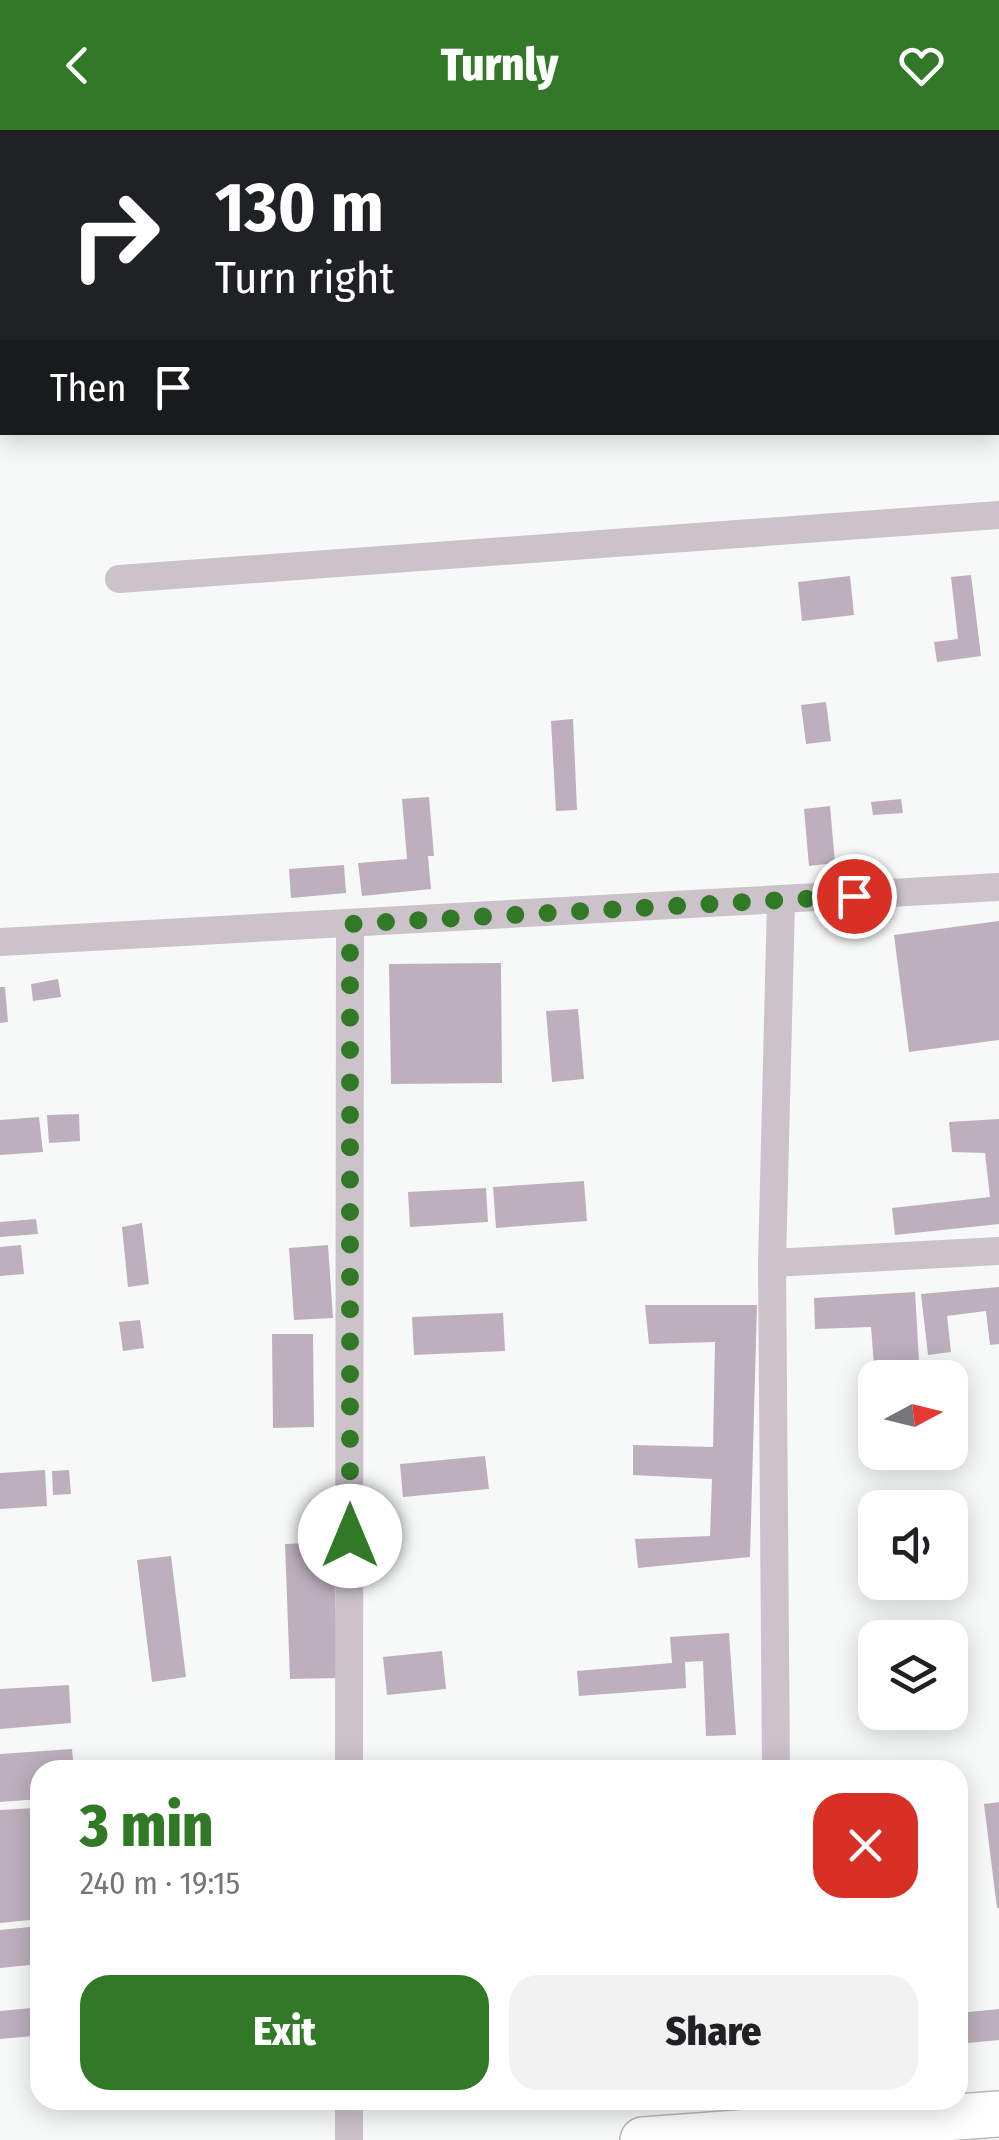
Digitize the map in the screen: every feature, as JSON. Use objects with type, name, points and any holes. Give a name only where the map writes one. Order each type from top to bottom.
[{"type":"main road","points":[[643,2140],[779,2115],[999,2114]]},
{"type":"street","points":[[119,579],[999,515]]},
{"type":"street","points":[[0,942],[999,887]]},
{"type":"street","points":[[776,1760],[772,1263],[781,901]]},
{"type":"street","points":[[349,1760],[350,924]]},
{"type":"street","points":[[772,1263],[999,1251]]},
{"type":"street","points":[[348,2140],[349,2110]]},
{"type":"building","points":[[971,575],[981,656],[937,662],[934,642],[958,639],[951,577]]},
{"type":"building","points":[[850,576],[854,615],[802,621],[798,582]]},
{"type":"building","points":[[826,702],[831,741],[806,744],[801,705]]},
{"type":"building","points":[[573,719],[577,810],[556,811],[551,721]]},
{"type":"building","points":[[429,797],[434,856],[428,856],[431,889],[362,896],[358,863],[407,859],[402,799]]},
{"type":"building","points":[[901,799],[903,813],[873,815],[871,802]]},
{"type":"building","points":[[830,806],[835,863],[809,866],[804,809]]},
{"type":"building","points":[[344,865],[346,893],[291,898],[289,869]]},
{"type":"building","points":[[999,921],[999,1040],[909,1052],[894,935]]},
{"type":"building","points":[[501,963],[502,1083],[391,1084],[389,964]]},
{"type":"building","points":[[58,979],[61,997],[33,1001],[31,984]]},
{"type":"building","points":[[0,987],[5,987],[8,1022],[0,1023]]},
{"type":"building","points":[[578,1009],[584,1079],[552,1082],[546,1011]]},
{"type":"building","points":[[79,1114],[80,1141],[49,1143],[47,1115]]},
{"type":"building","points":[[39,1117],[43,1152],[0,1155],[0,1120]]},
{"type":"building","points":[[999,1119],[999,1224],[895,1235],[892,1208],[990,1197],[985,1153],[952,1152],[949,1122]]},
{"type":"building","points":[[584,1181],[587,1221],[496,1228],[493,1187]]},
{"type":"building","points":[[486,1188],[488,1222],[410,1227],[408,1192]]},
{"type":"building","points":[[36,1219],[38,1234],[0,1237],[0,1222]]},
{"type":"building","points":[[142,1223],[149,1284],[128,1287],[122,1227]]},
{"type":"building","points":[[21,1245],[24,1274],[0,1276],[0,1247]]},
{"type":"building","points":[[328,1245],[333,1318],[294,1320],[289,1248]]},
{"type":"building","points":[[999,1287],[999,1344],[990,1345],[986,1311],[947,1316],[951,1352],[928,1355],[921,1294]]},
{"type":"building","points":[[915,1292],[919,1360],[874,1360],[871,1327],[815,1329],[814,1298]]},
{"type":"building","points":[[645,1305],[757,1305],[750,1557],[638,1568],[635,1539],[710,1536],[712,1479],[633,1475],[633,1445],[713,1447],[715,1342],[649,1344]]},
{"type":"building","points":[[503,1313],[505,1351],[414,1355],[412,1317]]},
{"type":"building","points":[[140,1320],[144,1348],[123,1351],[119,1322]]},
{"type":"building","points":[[272,1334],[313,1334],[314,1427],[273,1428]]},
{"type":"building","points":[[485,1456],[489,1489],[403,1497],[400,1464]]},
{"type":"building","points":[[45,1470],[47,1506],[0,1509],[0,1473]]},
{"type":"building","points":[[69,1470],[71,1494],[53,1495],[52,1471]]},
{"type":"building","points":[[333,1542],[338,1678],[290,1679],[285,1544]]},
{"type":"building","points":[[171,1556],[186,1677],[152,1682],[137,1560]]},
{"type":"building","points":[[729,1633],[736,1735],[706,1736],[703,1661],[685,1662],[686,1688],[579,1696],[577,1671],[672,1663],[670,1637]]},
{"type":"building","points":[[442,1651],[446,1689],[387,1695],[383,1657]]},
{"type":"building","points":[[69,1685],[71,1723],[0,1729],[0,1689]]},
{"type":"building","points":[[72,1749],[73,1760],[30,1760],[30,1800],[0,1802],[0,1754]]},
{"type":"building","points":[[999,1802],[999,1908],[997,1908],[984,1804]]},
{"type":"building","points":[[30,1808],[30,1920],[0,1923],[0,1810]]},
{"type":"building","points":[[30,1927],[30,1965],[0,1968],[0,1930]]},
{"type":"building","points":[[30,2008],[30,2036],[0,2039],[0,2011]]},
{"type":"building","points":[[999,2009],[999,2040],[968,2043],[968,2012]]},
{"type":"route","points":[[350,1536],[350,924],[854,896]]}]
